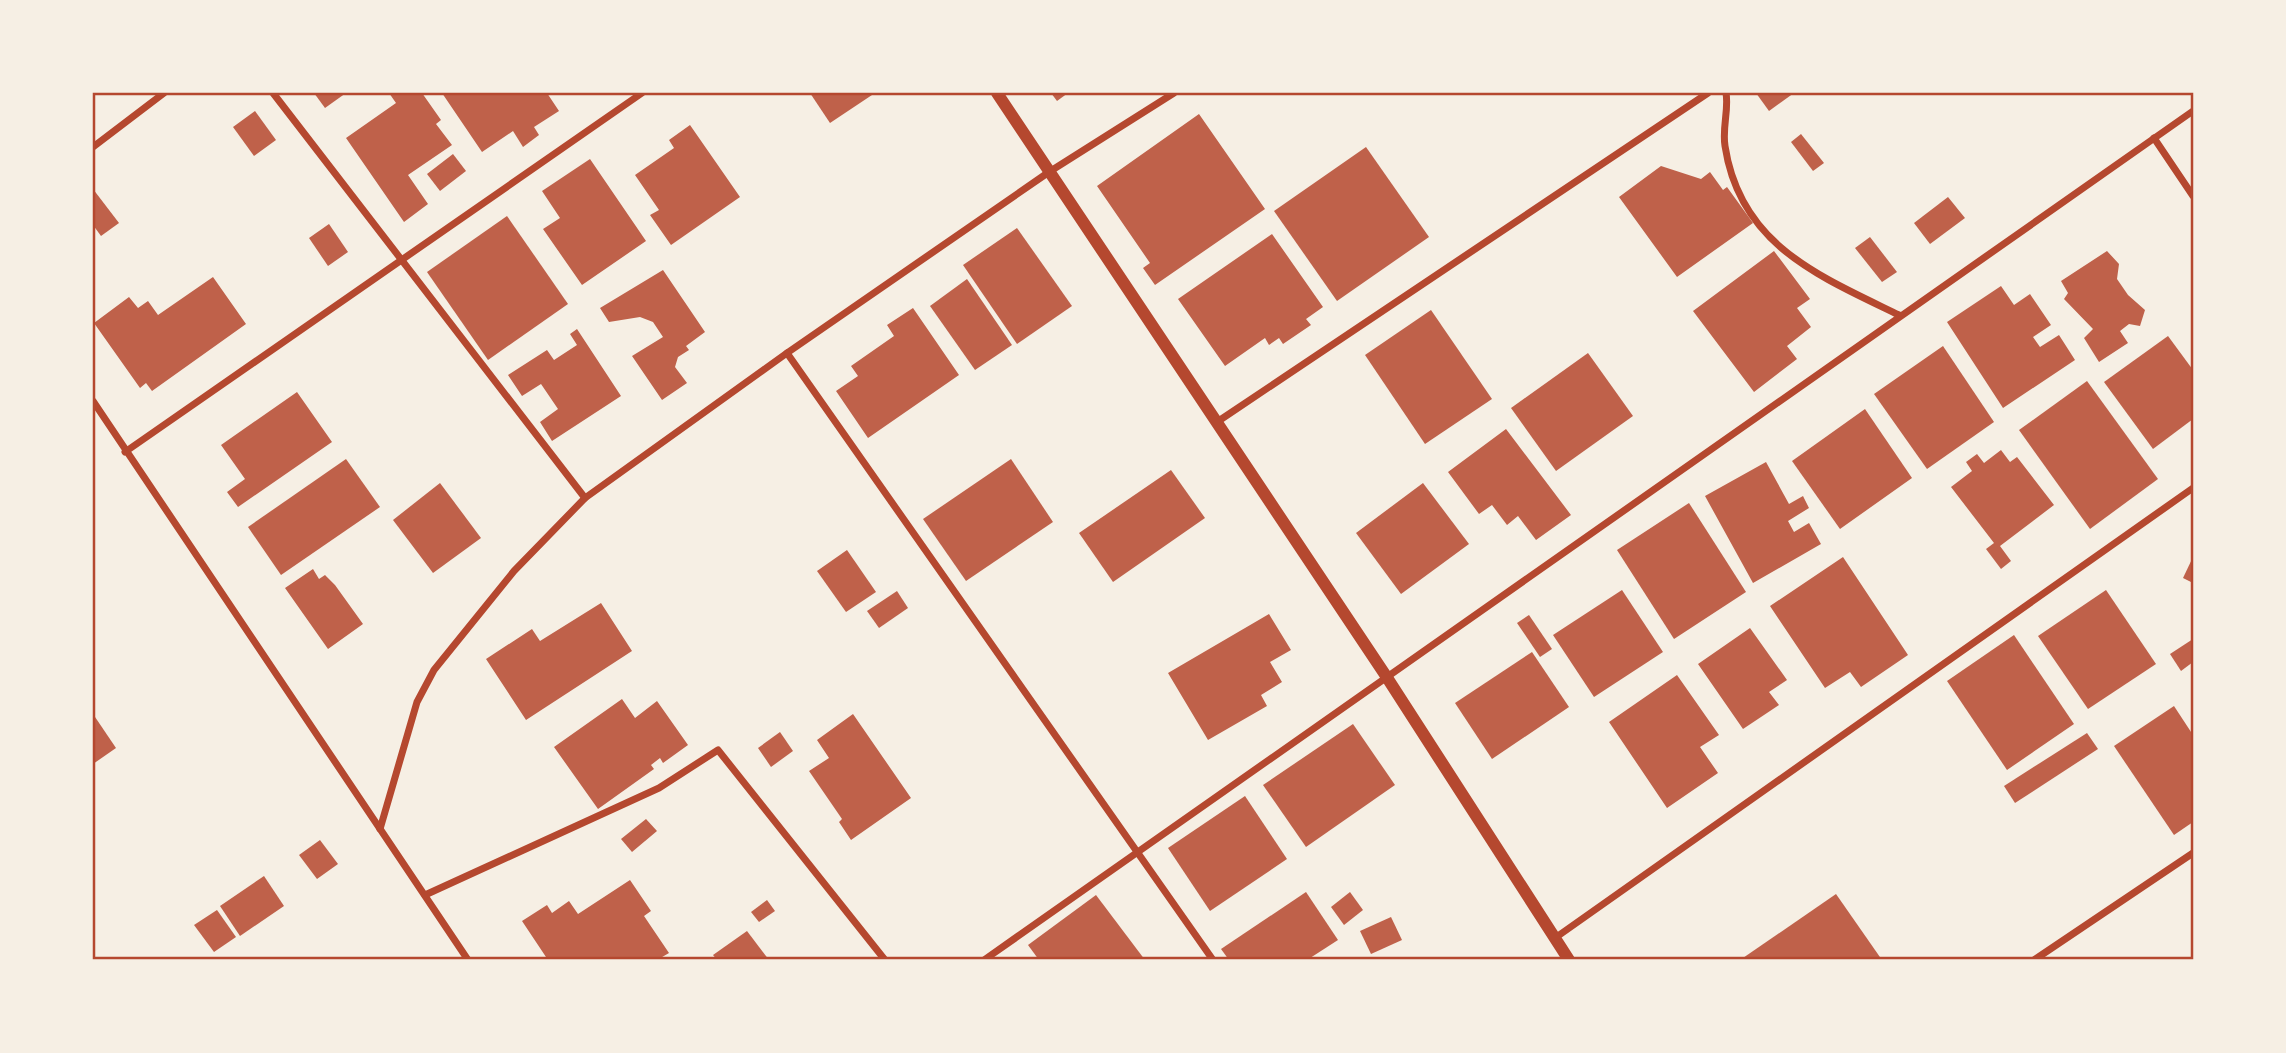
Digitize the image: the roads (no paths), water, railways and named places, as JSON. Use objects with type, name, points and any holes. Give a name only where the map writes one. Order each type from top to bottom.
[{"type":"street","points":[[93,147],[164,93]]},
{"type":"street","points":[[273,93],[585,498]]},
{"type":"street","points":[[125,452],[642,93]]},
{"type":"street","points":[[997,93],[1386,677],[1569,960]]},
{"type":"street","points":[[380,829],[417,702],[434,670],[514,571],[585,498],[787,353],[1049,172],[1174,93]]},
{"type":"street","points":[[1217,422],[1708,93]]},
{"type":"street","points":[[1726,93],[1724,142],[1731,178],[1770,240],[1807,269],[1899,316]]},
{"type":"street","points":[[984,960],[2193,111]]},
{"type":"street","points":[[2154,138],[2193,197]]},
{"type":"street","points":[[787,353],[1135,853],[1213,960]]},
{"type":"street","points":[[93,401],[468,960]]},
{"type":"street","points":[[1555,938],[2193,488]]},
{"type":"street","points":[[425,895],[659,788],[718,750],[885,960]]},
{"type":"street","points":[[2034,960],[2046,957],[2193,853]]}]
